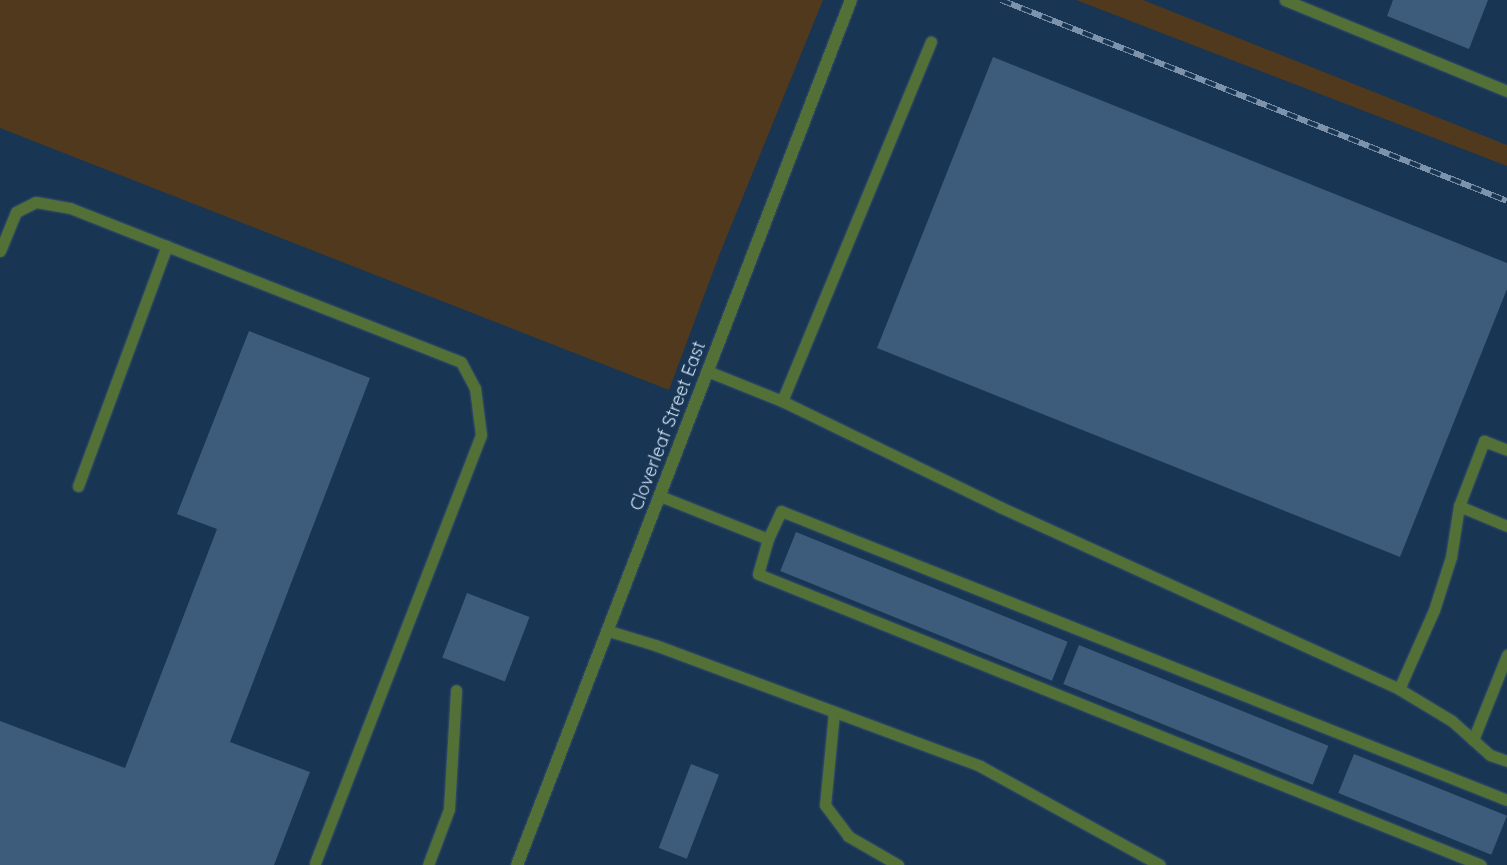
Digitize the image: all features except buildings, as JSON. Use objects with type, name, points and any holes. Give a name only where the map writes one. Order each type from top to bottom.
[{"type":"street","name":"Cloverleaf Street East","points":[[517,865],[609,632],[707,371],[851,0]]},
{"type":"lane","points":[[1285,0],[1507,90]]},
{"type":"lane","points":[[782,401],[816,325],[931,42]]},
{"type":"lane","points":[[0,251],[16,212],[36,202],[70,208],[461,362],[475,388],[480,435],[315,863]]},
{"type":"lane","points":[[78,486],[166,246]]},
{"type":"lane","points":[[707,371],[782,401],[1000,507],[1399,689],[1452,722],[1490,755],[1507,761]]},
{"type":"lane","points":[[1399,689],[1434,610],[1451,557],[1459,506],[1484,441],[1507,450]]},
{"type":"lane","points":[[660,496],[768,539]]},
{"type":"lane","points":[[1459,506],[1507,526]]},
{"type":"lane","points":[[1480,865],[758,574],[768,539],[781,511],[1507,800]]},
{"type":"lane","points":[[609,632],[655,645],[980,766],[1160,865]]},
{"type":"lane","points":[[1473,740],[1507,655]]},
{"type":"lane","points":[[428,865],[449,809],[456,690]]},
{"type":"lane","points":[[834,712],[825,805],[848,836],[898,865]]},
{"type":"shaded area","points":[[0,0],[823,0],[720,253],[669,390],[0,128]]},
{"type":"shaded area","points":[[1076,0],[1143,0],[1507,145],[1507,166]]},
{"type":"railway","points":[[1001,0],[1507,201]]}]
